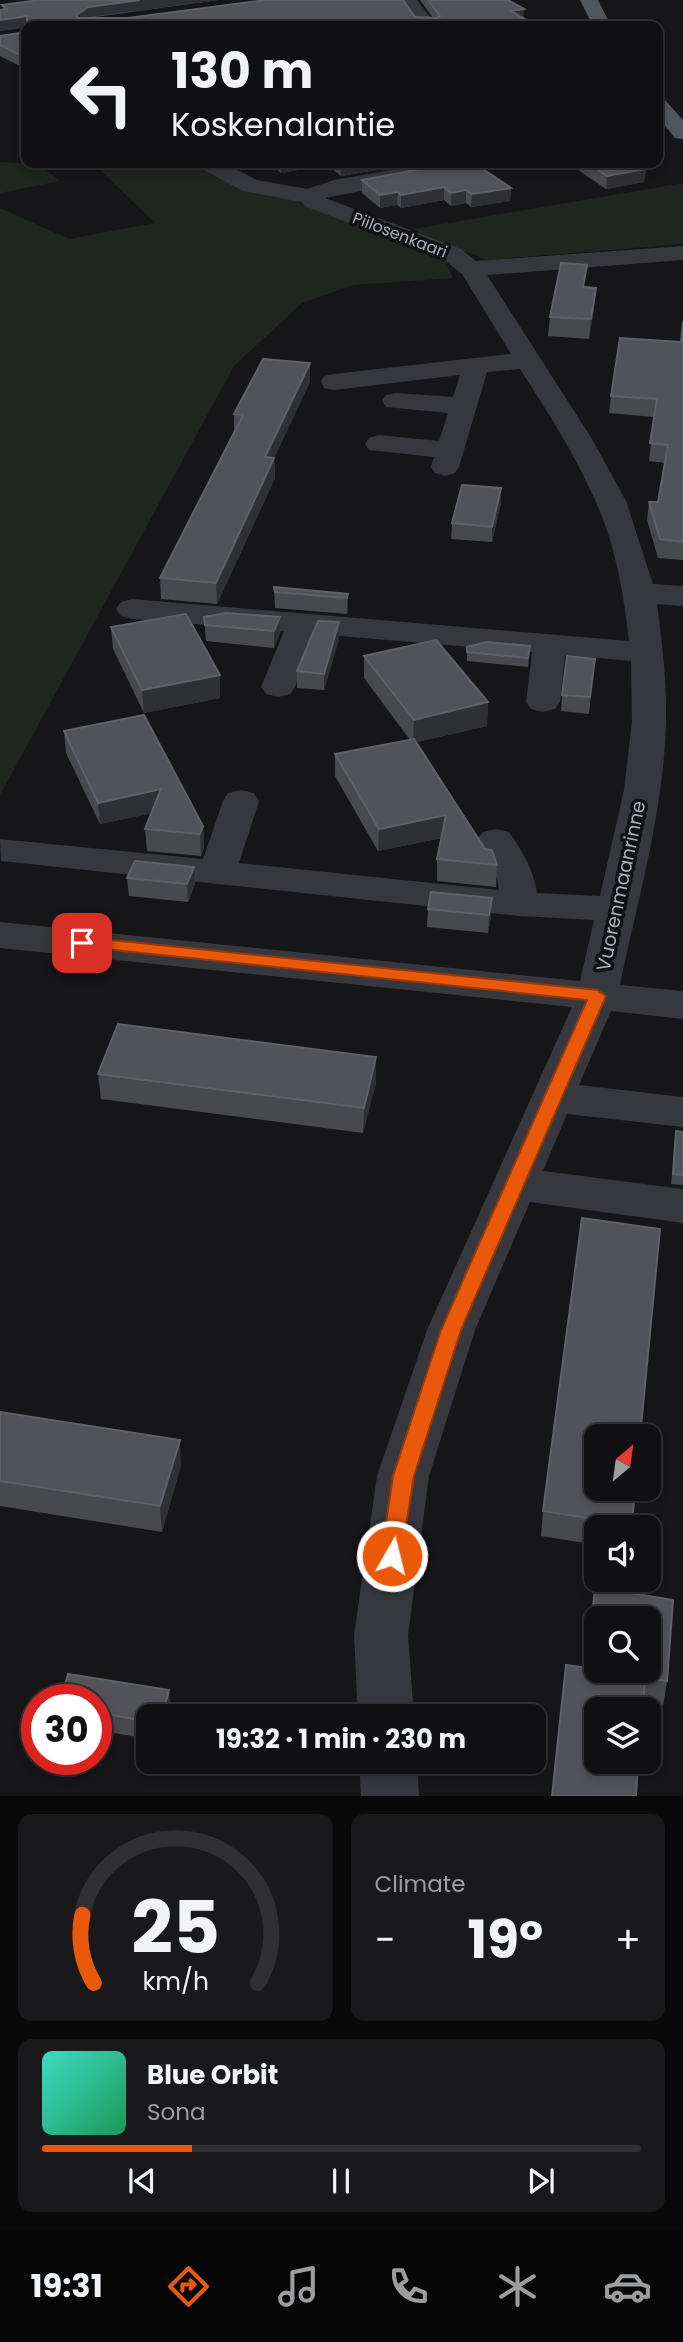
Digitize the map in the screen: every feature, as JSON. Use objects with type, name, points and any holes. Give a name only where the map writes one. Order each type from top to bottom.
[{"type":"main road","points":[[589,0],[600,21]]},
{"type":"main road","points":[[663,110],[683,133]]},
{"type":"street","points":[[407,0],[423,21]]},
{"type":"street","name":"Piilosenkaari","points":[[217,168],[251,186],[308,196],[315,202],[452,254],[471,268],[683,253]]},
{"type":"street","points":[[308,196],[334,187],[439,168]]},
{"type":"street","name":"Vuorenmaanrinne","points":[[385,1704],[381,1635],[403,1476],[451,1330],[597,996],[642,790],[649,721],[647,652],[640,593],[611,501],[578,439],[471,268]]},
{"type":"street","points":[[334,382],[527,360]]},
{"type":"street","points":[[379,444],[447,459],[477,365]]},
{"type":"street","points":[[396,401],[463,406]]},
{"type":"street","points":[[640,593],[683,596]]},
{"type":"street","points":[[132,609],[647,652]]},
{"type":"street","points":[[278,687],[304,623]]},
{"type":"street","points":[[543,702],[550,643]]},
{"type":"street","points":[[217,873],[241,801]]},
{"type":"street","points":[[496,840],[516,878],[520,904]]},
{"type":"street","points":[[1,850],[520,904],[615,909]]},
{"type":"street","points":[[0,935],[683,1005]]},
{"type":"street","points":[[552,1097],[683,1112]]},
{"type":"street","points":[[513,1183],[683,1206]]},
{"type":"street","points":[[389,1774],[390,1796]]},
{"type":"shaded area","points":[[0,162],[21,163],[21,168],[43,168],[60,181],[0,193]]},
{"type":"shaded area","points":[[201,168],[257,193],[285,190],[298,202],[445,260],[453,278],[353,285],[302,303],[234,366],[0,795],[0,208],[69,239],[155,223],[100,170]]},
{"type":"shaded area","points":[[683,183],[683,244],[487,260],[408,230]]},
{"type":"building","points":[[39,0],[140,0],[88,7],[76,15],[78,18],[128,18],[266,0],[403,0],[415,17],[437,18],[440,16],[428,0],[508,0],[524,9],[511,11],[528,21],[27,21],[27,16],[0,20],[0,10],[7,9],[2,5]]},
{"type":"building","points":[[21,33],[21,56],[0,45],[0,36]]},
{"type":"building","points":[[426,168],[481,168],[511,188],[472,194],[466,190],[451,193],[444,187],[401,195],[398,192],[380,195],[362,180]]},
{"type":"building","points":[[595,168],[646,169],[607,176]]},
{"type":"building","points":[[561,263],[587,265],[583,287],[596,288],[591,319],[550,317]]},
{"type":"building","points":[[683,322],[683,542],[660,539],[649,502],[658,502],[668,445],[650,443],[657,399],[611,396],[620,338],[681,342]]},
{"type":"building","points":[[263,359],[310,363],[265,457],[274,458],[216,583],[160,578],[243,415],[234,414]]},
{"type":"building","points":[[462,485],[501,488],[492,527],[452,523]]},
{"type":"building","points":[[274,587],[348,594],[347,598],[275,592]]},
{"type":"building","points":[[226,613],[280,617],[274,631],[205,625],[204,617]]},
{"type":"building","points":[[186,614],[220,675],[142,690],[111,627]]},
{"type":"building","points":[[318,621],[339,622],[324,674],[297,671]]},
{"type":"building","points":[[436,640],[488,702],[414,720],[364,656]]},
{"type":"building","points":[[487,642],[530,646],[528,658],[467,652],[467,647]]},
{"type":"building","points":[[567,656],[595,659],[590,697],[562,695]]},
{"type":"building","points":[[144,715],[203,826],[200,834],[145,829],[161,789],[98,803],[64,731]]},
{"type":"building","points":[[414,739],[485,849],[492,850],[497,865],[437,859],[446,815],[379,829],[335,754]]},
{"type":"building","points":[[135,861],[194,867],[187,884],[127,878]]},
{"type":"building","points":[[431,892],[492,898],[489,915],[428,909]]},
{"type":"building","points":[[118,1024],[376,1057],[364,1108],[98,1074]]},
{"type":"building","points":[[676,1131],[683,1132],[683,1175],[673,1174]]},
{"type":"building","points":[[582,1218],[660,1229],[641,1424],[584,1424],[584,1502],[634,1502],[633,1515],[584,1515],[584,1517],[543,1511]]},
{"type":"building","points":[[0,1412],[180,1440],[160,1506],[0,1481]]},
{"type":"building","points":[[595,1592],[625,1592],[673,1600],[667,1681],[661,1680],[661,1606],[593,1606]]},
{"type":"building","points":[[566,1665],[584,1668],[584,1683],[645,1683],[644,1697],[584,1697],[584,1774],[637,1774],[636,1796],[552,1796]]},
{"type":"building","points":[[68,1674],[169,1690],[165,1704],[136,1704],[136,1720],[112,1715],[112,1684],[65,1684]]},
{"type":"route","points":[[82,943],[597,996],[451,1330],[403,1476],[392,1556]]}]
